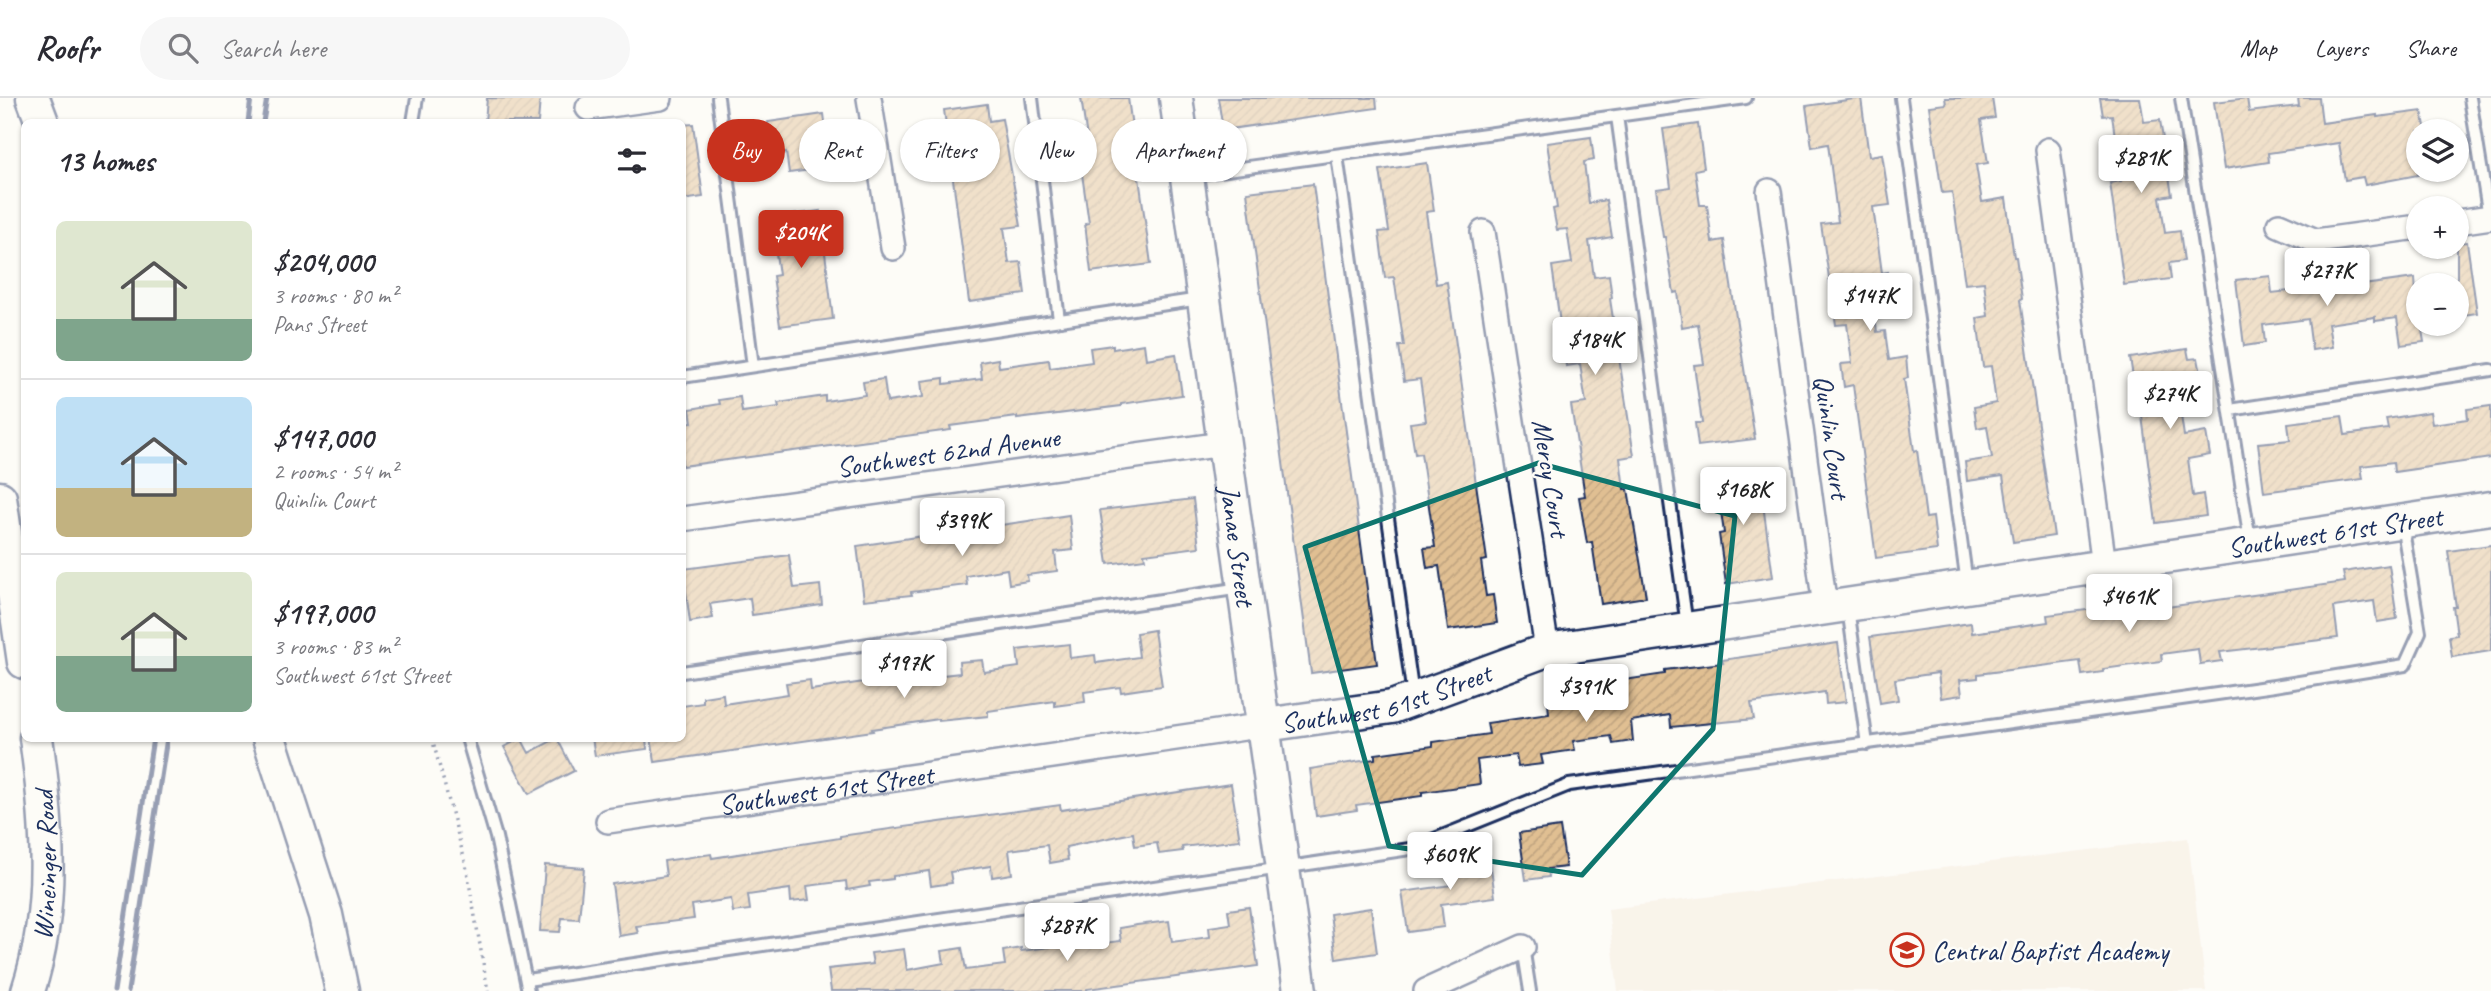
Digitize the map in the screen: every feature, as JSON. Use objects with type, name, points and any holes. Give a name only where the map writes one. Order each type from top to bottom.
[{"type":"street","points":[[33,98],[41,119]]},
{"type":"street","points":[[587,109],[660,98]]},
{"type":"street","points":[[869,98],[893,248]]},
{"type":"street","name":"Janae Street","points":[[1176,98],[1179,119]]},
{"type":"street","points":[[2048,150],[2104,565]]},
{"type":"street","name":"Janae Street","points":[[1187,182],[1265,725],[1300,991]]},
{"type":"street","name":"Quinlin Court","points":[[1769,191],[1837,605]]},
{"type":"street","points":[[2469,220],[2490,217]]},
{"type":"street","points":[[2279,225],[2316,241],[2406,229]]},
{"type":"street","name":"Mercy Court","points":[[1483,232],[1547,650]]},
{"type":"street","name":"Southwest 62nd Avenue","points":[[686,518],[1223,444]]},
{"type":"street","points":[[0,498],[21,642]]},
{"type":"street","name":"Southwest 61st Street","points":[[608,821],[1392,707],[1547,650],[2491,508]]},
{"type":"street","name":"Wineinger Road","points":[[28,991],[42,934],[46,902],[47,860],[36,742]]},
{"type":"street","points":[[270,742],[326,915],[342,991]]},
{"type":"street","points":[[1426,991],[1523,947]]},
{"type":"lane","points":[[414,119],[417,98]]},
{"type":"lane","points":[[718,98],[753,366]]},
{"type":"lane","points":[[1032,98],[1059,320]]},
{"type":"lane","points":[[1247,167],[1746,98]]},
{"type":"lane","points":[[1901,98],[1967,586]]},
{"type":"lane","points":[[2181,98],[2251,544]]},
{"type":"lane","points":[[2470,98],[2490,217]]},
{"type":"lane","points":[[1617,116],[1688,628]]},
{"type":"lane","points":[[1337,155],[1413,699]]},
{"type":"lane","points":[[686,376],[1203,299]]},
{"type":"lane","points":[[2230,410],[2491,370]]},
{"type":"lane","points":[[468,742],[496,837],[528,986],[1410,849],[1569,785],[2274,686],[2405,665],[2420,632],[2401,522]]},
{"type":"lane","points":[[686,671],[1244,588]]},
{"type":"lane","points":[[1837,605],[1867,744]]},
{"type":"lane","points":[[1523,947],[1531,991]]},
{"type":"path","points":[[433,742],[466,865],[488,991]]},
{"type":"highlighted area","points":[[1538,463],[1735,516],[1713,729],[1582,875],[1389,846],[1305,547]]},
{"type":"shaded area","name":"Central Baptist Academy","points":[[2188,838],[2206,991],[1618,991],[1608,909]]},
{"type":"building","points":[[487,98],[540,99],[538,119],[485,119]]},
{"type":"building","points":[[1081,98],[1128,98],[1131,119],[1111,119],[1111,182],[1140,182],[1151,264],[1091,272],[1085,224],[1089,223],[1083,182],[1097,182],[1097,119],[1084,119]]},
{"type":"building","points":[[1218,98],[1376,98],[1377,108],[1247,127],[1247,119],[1221,119]]},
{"type":"building","points":[[1861,98],[1869,156],[1882,154],[1890,205],[1873,207],[1882,273],[1888,272],[1890,291],[1872,294],[1877,332],[1885,331],[1889,360],[1906,357],[1908,378],[1904,379],[1914,451],[1917,450],[1926,518],[1933,517],[1937,550],[1876,558],[1853,385],[1844,387],[1841,364],[1852,363],[1847,324],[1836,325],[1821,224],[1838,222],[1828,144],[1812,147],[1806,106]]},
{"type":"building","points":[[1945,98],[1992,98],[1995,118],[1981,120],[1988,163],[1976,165],[1982,202],[2006,198],[2054,536],[2013,542],[2003,476],[1967,481],[1965,462],[1992,458],[1987,426],[1977,428],[1974,407],[1996,403],[1991,366],[1983,367],[1977,318],[1988,316],[1984,282],[1965,284],[1952,192],[1942,193],[1929,106],[1946,104]]},
{"type":"building","points":[[2100,98],[2140,98],[2144,122],[2160,120],[2172,195],[2160,197],[2165,233],[2180,231],[2184,261],[2169,263],[2171,279],[2124,285],[2110,183],[2121,181],[2112,115],[2103,116]]},
{"type":"building","points":[[2247,98],[2249,112],[2299,106],[2298,98],[2319,98],[2322,123],[2422,111],[2424,119],[2406,119],[2406,177],[2365,185],[2363,177],[2345,180],[2339,143],[2268,153],[2269,162],[2224,169],[2214,102]]},
{"type":"building","points":[[987,104],[989,119],[945,119],[944,110]]},
{"type":"building","points":[[824,114],[825,119],[799,119],[799,172],[789,173],[785,152],[785,120]]},
{"type":"building","points":[[1002,119],[1021,226],[1004,228],[1009,263],[1021,262],[1025,294],[969,302],[953,182],[1000,182]]},
{"type":"building","points":[[693,124],[703,197],[686,199],[686,125]]},
{"type":"building","points":[[1698,124],[1704,168],[1695,170],[1700,205],[1707,205],[1712,242],[1724,240],[1755,439],[1698,446],[1695,423],[1702,423],[1694,365],[1704,364],[1698,324],[1682,327],[1678,292],[1674,293],[1656,189],[1671,187],[1663,129]]},
{"type":"building","points":[[1591,137],[1594,160],[1584,162],[1589,203],[1606,200],[1612,237],[1589,241],[1594,277],[1609,275],[1610,299],[1634,456],[1620,458],[1624,489],[1628,489],[1646,597],[1601,604],[1592,542],[1587,543],[1579,497],[1585,496],[1571,405],[1586,403],[1580,364],[1566,366],[1552,266],[1572,263],[1567,229],[1557,230],[1553,209],[1557,208],[1547,143]]},
{"type":"building","points":[[1427,163],[1434,211],[1426,212],[1436,284],[1447,282],[1487,560],[1481,561],[1486,596],[1493,595],[1497,623],[1448,630],[1439,566],[1427,568],[1424,548],[1435,547],[1421,453],[1415,454],[1410,423],[1426,421],[1420,379],[1404,381],[1399,346],[1404,346],[1394,277],[1385,278],[1379,232],[1389,231],[1380,170]]},
{"type":"building","points":[[1313,184],[1377,664],[1311,673],[1247,192]]},
{"type":"building","points":[[820,211],[833,319],[780,326],[773,276],[779,275],[771,218]]},
{"type":"building","points":[[2469,256],[2477,313],[2469,314],[2469,273],[2457,273],[2457,259],[2469,259]]},
{"type":"building","points":[[2270,276],[2272,293],[2406,279],[2406,336],[2423,336],[2424,342],[2401,345],[2397,318],[2375,321],[2375,317],[2328,324],[2332,347],[2312,350],[2308,319],[2263,325],[2265,343],[2244,346],[2236,280]]},
{"type":"building","points":[[1144,344],[1146,359],[1176,354],[1182,395],[1121,406],[950,426],[951,430],[686,465],[686,423],[692,422],[690,409],[720,404],[719,400],[740,397],[742,412],[825,396],[825,401],[865,395],[863,382],[884,379],[887,402],[923,397],[921,381],[944,378],[944,384],[982,379],[980,362],[998,359],[999,367],[1049,360],[1050,368],[1092,362],[1090,348],[1113,345],[1113,349]]},
{"type":"building","points":[[2187,349],[2189,359],[2198,358],[2202,379],[2196,379],[2198,399],[2179,402],[2184,436],[2206,432],[2210,455],[2188,459],[2193,496],[2203,494],[2206,516],[2156,523],[2141,408],[2138,408],[2130,358]]},
{"type":"building","points":[[2491,406],[2491,458],[2394,472],[2393,462],[2361,466],[2363,479],[2264,492],[2258,443],[2290,440],[2288,423],[2342,416],[2345,435],[2388,429],[2386,419],[2430,412],[2432,424],[2468,419],[2467,409]]},
{"type":"building","points":[[1758,468],[1773,577],[1726,584],[1719,534],[1724,533],[1716,475]]},
{"type":"building","points":[[1193,499],[1199,547],[1144,554],[1145,559],[1108,564],[1100,510]]},
{"type":"building","points":[[1069,515],[1073,550],[1055,552],[1057,571],[1027,575],[1028,581],[1009,584],[1007,569],[966,576],[967,585],[864,600],[857,546],[936,534],[938,542],[982,536],[981,528]]},
{"type":"building","points":[[2491,545],[2491,651],[2452,657],[2449,636],[2457,635],[2453,607],[2456,607],[2448,551]]},
{"type":"building","points":[[789,555],[794,588],[820,585],[822,605],[752,615],[750,598],[710,604],[713,618],[690,622],[686,569]]},
{"type":"building","points":[[2389,565],[2397,619],[2377,622],[2374,601],[2334,607],[2338,638],[2220,652],[2222,661],[2200,664],[2198,649],[2161,654],[2162,661],[2103,669],[2103,672],[2082,675],[2080,661],[1978,674],[1978,678],[1960,680],[1962,695],[1941,698],[1938,673],[1895,679],[1898,700],[1880,703],[1870,637],[1971,623],[1972,633],[2048,622],[2047,615],[2094,609],[2096,617],[2345,582],[2343,572]]},
{"type":"building","points":[[1154,630],[1162,686],[1121,692],[1120,687],[1084,692],[1085,702],[1055,706],[1055,701],[988,711],[988,716],[939,719],[655,762],[652,742],[686,742],[686,705],[703,703],[703,697],[723,694],[724,704],[788,694],[786,683],[810,680],[811,690],[877,680],[875,669],[914,663],[916,678],[960,673],[959,662],[982,660],[984,672],[1019,667],[1017,650],[1069,644],[1070,658],[1095,655],[1096,663],[1139,657],[1136,633]]},
{"type":"building","points":[[1838,643],[1846,702],[1826,704],[1825,692],[1751,703],[1754,719],[1671,727],[1670,715],[1631,721],[1633,741],[1613,744],[1611,736],[1573,741],[1575,750],[1541,755],[1543,764],[1518,767],[1516,755],[1477,760],[1480,784],[1422,792],[1422,796],[1356,805],[1357,810],[1316,816],[1310,769],[1375,759],[1375,754],[1433,746],[1433,742],[1489,734],[1487,723],[1549,714],[1548,703],[1606,695],[1604,683],[1665,674],[1665,670],[1723,663],[1722,660]]},
{"type":"building","points":[[513,742],[523,742],[529,753],[550,742],[559,742],[574,771],[529,794],[504,747]]},
{"type":"building","points":[[593,742],[646,742],[647,749],[595,756]]},
{"type":"building","points":[[1231,784],[1240,840],[1182,847],[1183,851],[1159,854],[1157,843],[1135,846],[1133,833],[1066,847],[1068,860],[1050,863],[1047,845],[1009,850],[1012,874],[992,877],[991,866],[950,872],[952,883],[931,886],[929,871],[893,876],[893,879],[869,882],[870,886],[847,890],[846,881],[807,886],[809,900],[791,902],[790,889],[748,895],[750,910],[733,912],[731,899],[692,905],[694,919],[636,926],[638,933],[619,936],[612,884],[666,876],[664,861],[711,854],[712,858],[840,836],[1060,805],[1061,810]]},
{"type":"building","points":[[1560,827],[1566,867],[1548,869],[1549,877],[1526,880],[1519,833]]},
{"type":"building","points":[[1489,853],[1495,897],[1441,904],[1444,927],[1408,932],[1402,892],[1452,885],[1448,859]]},
{"type":"building","points":[[545,865],[584,868],[579,919],[562,918],[560,932],[540,931]]},
{"type":"building","points":[[1249,907],[1258,966],[1087,991],[831,991],[828,969],[873,964],[871,953],[904,949],[907,970],[944,963],[942,951],[962,948],[966,970],[1005,965],[1003,951],[1057,946],[1056,938],[1079,934],[1080,946],[1121,941],[1119,928],[1137,925],[1169,921],[1172,942],[1210,937],[1209,927],[1230,924],[1228,910]]},
{"type":"building","points":[[1371,908],[1377,953],[1336,959],[1330,914]]},
{"type":"railway","points":[[248,119],[251,98]]},
{"type":"railway","points":[[264,119],[267,98]]},
{"type":"railway","points":[[114,991],[152,742]]},
{"type":"railway","points":[[128,991],[166,742]]},
{"type":"place","name":"Central Baptist Academy","points":[[1907,950]]}]
